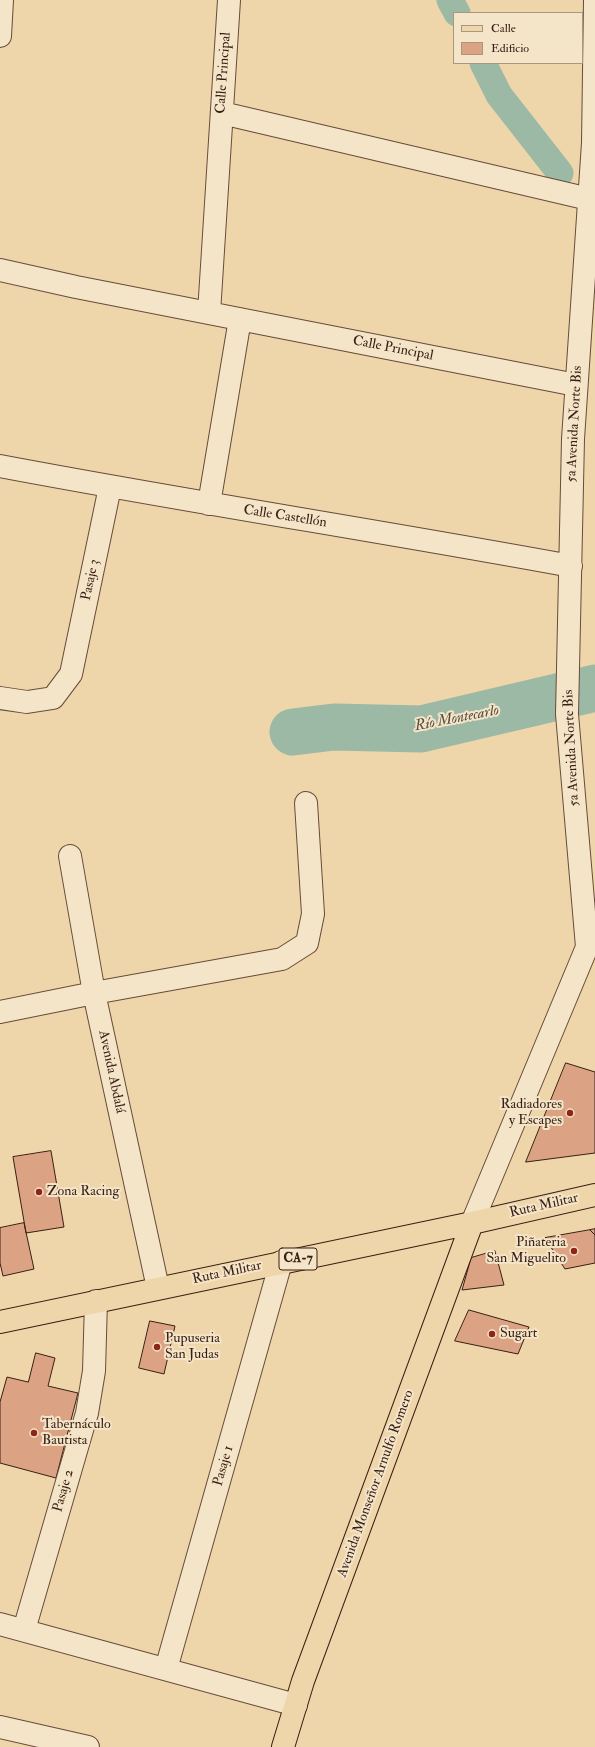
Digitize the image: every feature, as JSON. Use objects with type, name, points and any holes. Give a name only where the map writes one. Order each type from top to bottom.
[{"type":"main road","name":"Ruta Militar","points":[[0,1322],[472,1223],[595,1195]]},
{"type":"main road","name":"Avenida Monseñor Arnulfo Romero","points":[[283,1747],[302,1682],[472,1223]]},
{"type":"street","points":[[0,36],[2,0]]},
{"type":"street","name":"Calle Principal","points":[[209,313],[229,0]]},
{"type":"street","name":"5a Avenida Norte Bis","points":[[472,1223],[591,951],[567,714],[573,439],[593,143],[595,1]]},
{"type":"street","points":[[222,113],[590,201]]},
{"type":"street","name":"Calle Principal","points":[[0,270],[76,287],[576,385]]},
{"type":"street","points":[[209,504],[240,319]]},
{"type":"street","name":"Calle Castellón","points":[[0,466],[110,487],[390,533],[571,566]]},
{"type":"street","name":"Pasaje 3","points":[[0,698],[27,702],[53,698],[71,674],[110,487]]},
{"type":"street","points":[[0,1012],[94,993],[282,959],[307,943],[313,914],[306,803]]},
{"type":"street","name":"Avenida Abdalá","points":[[70,856],[94,993],[158,1288]]},
{"type":"street","name":"Pasaje 1","points":[[166,1669],[281,1262]]},
{"type":"street","name":"Pasaje 2","points":[[24,1630],[87,1413],[94,1371],[96,1301]]},
{"type":"street","points":[[0,1624],[296,1705]]},
{"type":"street","points":[[0,1728],[88,1747]]},
{"type":"building","name":"Radiadores y Escapes","points":[[566,1063],[595,1072],[595,1153],[526,1162]]},
{"type":"building","name":"Zona Racing","points":[[51,1151],[64,1227],[26,1233],[13,1157]]},
{"type":"building","points":[[24,1223],[34,1269],[3,1276],[0,1263],[0,1228]]},
{"type":"building","points":[[595,1229],[595,1235],[590,1230]]},
{"type":"building","name":"Piñateria San Miguelito","points":[[590,1230],[595,1235],[595,1263],[565,1269],[545,1238]]},
{"type":"building","points":[[495,1251],[504,1285],[462,1290],[471,1258]]},
{"type":"building","name":"Sugart","points":[[469,1310],[529,1327],[518,1354],[455,1341]]},
{"type":"building","name":"Pupuseria San Judas","points":[[150,1321],[175,1326],[164,1374],[139,1368]]},
{"type":"building","name":"Tabernáculo Bautista","points":[[36,1353],[55,1358],[48,1386],[78,1393],[56,1478],[0,1463],[0,1402],[7,1377],[28,1382]]},
{"type":"waterway","points":[[450,0],[456,12]]},
{"type":"waterway","points":[[484,64],[499,95],[560,173]]},
{"type":"waterway","name":"Río Montecarlo","points":[[583,691],[595,688]]},
{"type":"waterway","name":"Río Montecarlo","points":[[293,732],[334,727],[421,729],[595,688]]},
{"type":"place","name":"Radiadores y Escapes","points":[[570,1113]]},
{"type":"place","name":"Zona Racing","points":[[39,1192]]},
{"type":"place","name":"Piñateria San Miguelito","points":[[574,1251]]},
{"type":"place","name":"Sugart","points":[[492,1334]]},
{"type":"place","name":"Pupuseria San Judas","points":[[157,1347]]},
{"type":"place","name":"Tabernáculo Bautista","points":[[34,1433]]}]
